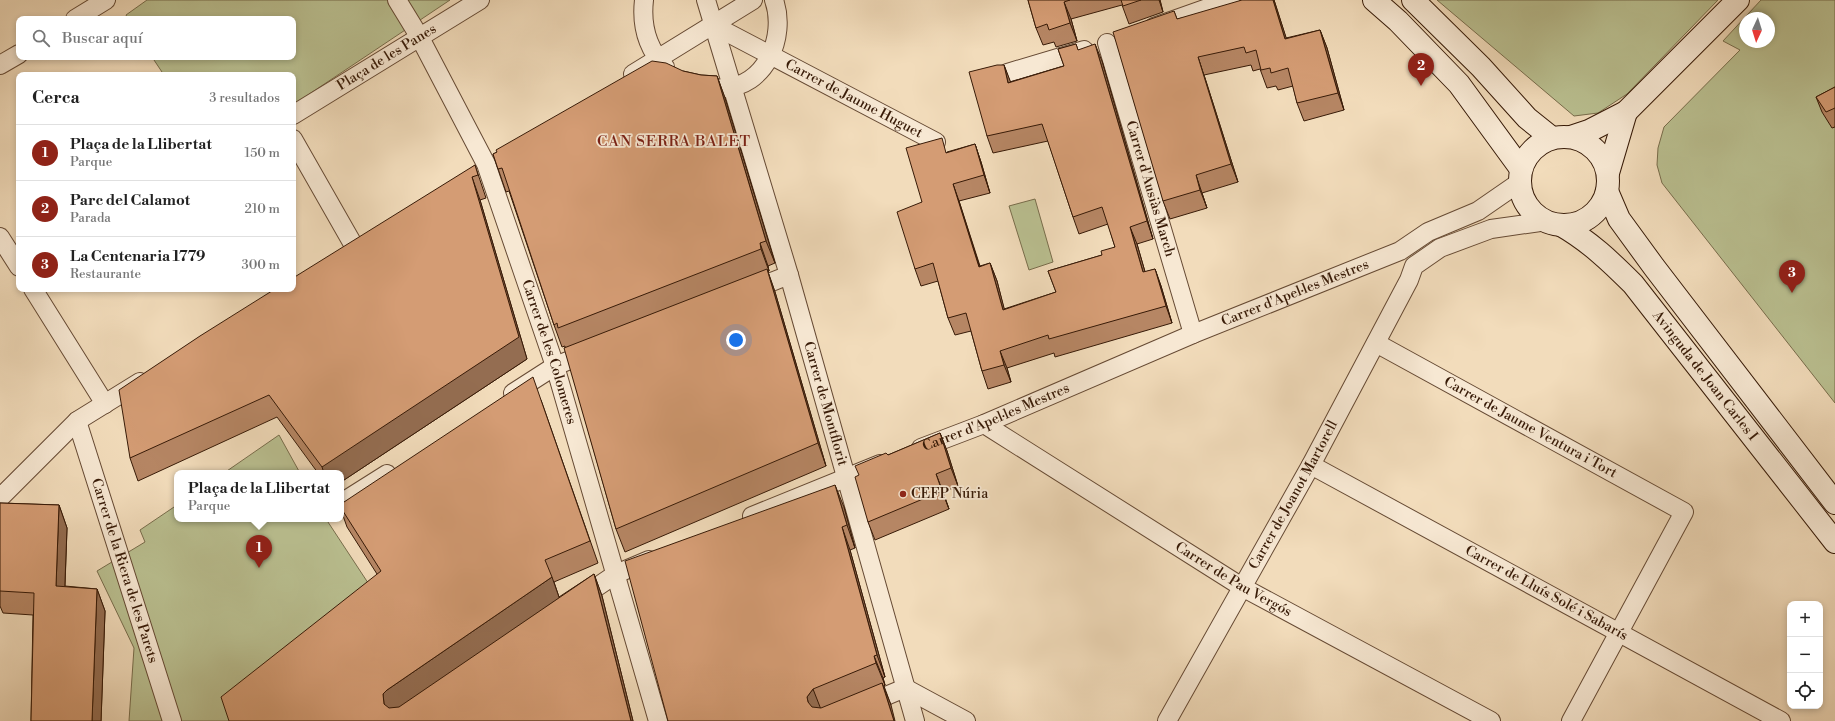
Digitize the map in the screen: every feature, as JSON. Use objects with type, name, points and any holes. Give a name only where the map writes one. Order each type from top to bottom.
[{"type":"main road","points":[[1374,0],[1398,21],[1459,84],[1520,175]]},
{"type":"main road","points":[[1413,0],[1481,67],[1527,118],[1562,137],[1587,142],[1595,149],[1602,158],[1608,182]]},
{"type":"main road","points":[[1626,112],[1601,205],[1590,216],[1576,223],[1554,223],[1537,216],[1526,203],[1521,193],[1520,175],[1527,156],[1536,146],[1562,137],[1589,131],[1626,112],[1738,0]]},
{"type":"main road","name":"Avinguda de Joan Carles I","points":[[1608,182],[1619,219],[1835,503]]},
{"type":"main road","name":"Avinguda de Joan Carles I","points":[[1554,223],[1580,235],[1613,263],[1634,284],[1835,542]]},
{"type":"street","points":[[80,16],[106,0]]},
{"type":"street","name":"Carrer de les Colomeres","points":[[397,0],[493,160],[555,366],[658,721]]},
{"type":"street","name":"Plaça de les Panes","points":[[296,113],[419,36],[480,0]]},
{"type":"street","points":[[644,0],[643,24],[648,43],[658,59],[669,70],[680,76]]},
{"type":"street","name":"Carrer de Montflorit","points":[[706,0],[789,275],[915,721]]},
{"type":"street","points":[[618,83],[753,0]]},
{"type":"street","points":[[705,86],[732,88],[749,80],[762,68],[772,55],[777,37],[778,20],[774,0]]},
{"type":"street","points":[[1007,74],[1121,38],[1230,0]]},
{"type":"street","name":"Carrer de Jaume Huguet","points":[[713,25],[936,142]]},
{"type":"street","name":"Carrer d'Ausiàs March","points":[[1121,38],[1193,334]]},
{"type":"street","points":[[0,65],[16,56]]},
{"type":"street","points":[[296,144],[355,246]]},
{"type":"street","points":[[469,175],[493,160]]},
{"type":"street","name":"Carrer d'Apel·les Mestres","points":[[736,523],[846,477],[984,424],[1193,334],[1400,251],[1428,232],[1478,211],[1520,175]]},
{"type":"street","points":[[1400,251],[1414,266],[1440,248],[1492,229],[1554,223]]},
{"type":"street","points":[[0,237],[16,262]]},
{"type":"street","name":"Carrer de Joanot Martorell","points":[[1167,721],[1311,466],[1409,280],[1414,266]]},
{"type":"street","points":[[737,295],[789,275]]},
{"type":"street","points":[[34,292],[105,404]]},
{"type":"street","name":"Carrer de Jaume Ventura i Tort","points":[[1376,343],[1684,512],[1618,632]]},
{"type":"street","points":[[497,403],[555,366],[606,346]]},
{"type":"street","points":[[0,498],[77,421],[152,374]]},
{"type":"street","name":"Carrer de la Riera de les Parets","points":[[77,421],[172,721]]},
{"type":"street","name":"Carrer de Pau Vergós","points":[[984,424],[1242,587],[1492,721]]},
{"type":"street","points":[[344,501],[400,466]]},
{"type":"street","name":"Carrer de Lluís Solé i Sabarís","points":[[1311,466],[1781,721]]},
{"type":"street","points":[[567,607],[616,574],[664,553]]},
{"type":"street","points":[[1571,721],[1618,632]]},
{"type":"street","points":[[826,721],[906,688],[966,721]]},
{"type":"green space","points":[[147,0],[450,0],[296,103],[296,72],[162,72],[154,60],[296,60],[296,16],[126,15]]},
{"type":"green space","points":[[1437,0],[1718,0],[1627,94],[1598,113],[1574,116]]},
{"type":"green space","points":[[1761,0],[1835,0],[1835,403],[1662,183],[1657,165],[1658,148],[1664,127],[1740,50],[1723,41],[1739,24],[1739,48],[1775,48],[1775,12],[1750,12]]},
{"type":"green space","points":[[1035,199],[1053,262],[1029,270],[1009,206]]},
{"type":"green space","points":[[279,435],[298,470],[228,470]]},
{"type":"green space","points":[[174,507],[174,522],[328,522],[376,595],[231,721],[129,721],[134,648],[97,571],[145,542],[140,530]]},
{"type":"building","points":[[1028,0],[1070,0],[1064,2],[1070,23],[1049,30],[1047,24],[1036,28]]},
{"type":"building","points":[[1121,0],[1141,0],[1123,6]]},
{"type":"building","points":[[1242,0],[1273,0],[1285,39],[1320,30],[1338,93],[1297,103],[1288,68],[1271,73],[1270,68],[1261,70],[1256,50],[1246,53],[1244,47],[1198,57],[1231,164],[1196,175],[1200,190],[1163,201],[1113,32],[1174,11],[1177,19]]},
{"type":"building","points":[[1076,44],[1078,50],[1095,44],[1147,221],[1130,227],[1143,272],[1155,269],[1166,306],[1049,339],[1048,335],[1000,351],[1004,365],[982,371],[966,313],[948,318],[933,263],[915,269],[897,212],[922,202],[906,148],[942,138],[946,153],[975,144],[984,175],[953,184],[979,267],[990,263],[1003,310],[1056,292],[1048,271],[1102,255],[1101,251],[1115,247],[1102,207],[1073,217],[1042,124],[987,136],[969,72],[997,65],[1004,65],[1008,83],[1064,66],[1058,49]]},
{"type":"building","points":[[652,61],[666,63],[683,71],[701,75],[717,76],[766,241],[760,243],[761,249],[558,328],[557,323],[554,325],[502,168],[498,169],[493,154],[497,152],[496,150]]},
{"type":"building","points":[[1835,87],[1835,108],[1826,112],[1816,97]]},
{"type":"building","points":[[475,165],[478,175],[472,177],[519,337],[322,467],[269,395],[130,458],[119,390],[200,336],[270,292],[296,292],[296,276]]},
{"type":"building","points":[[767,269],[818,443],[616,529],[564,348]]},
{"type":"building","points":[[533,377],[590,541],[545,560],[552,577],[387,690],[383,694],[384,704],[389,708],[399,707],[594,574],[631,721],[229,721],[221,697],[381,571],[344,513],[344,502]]},
{"type":"building","name":"CEFP Núria","points":[[940,433],[951,468],[936,474],[942,491],[868,522],[855,477],[859,475],[855,466],[886,453],[888,455]]},
{"type":"building","points":[[835,485],[847,525],[842,527],[877,655],[874,656],[876,663],[813,689],[807,697],[808,702],[812,707],[821,708],[882,683],[894,721],[668,721],[625,561]]},
{"type":"building","points":[[0,503],[59,505],[56,586],[97,589],[92,721],[31,721],[34,593],[0,591]]},
{"type":"place","name":"Parc del Calamot","points":[[1421,86]]},
{"type":"place","name":"La Centenaria 1779","points":[[1792,293]]},
{"type":"place","name":"CEFP Núria","points":[[903,494]]},
{"type":"place","name":"Plaça de la Llibertat","points":[[259,568]]},
{"type":"district","name":"CAN SERRA BALET","points":[[674,141]]}]
